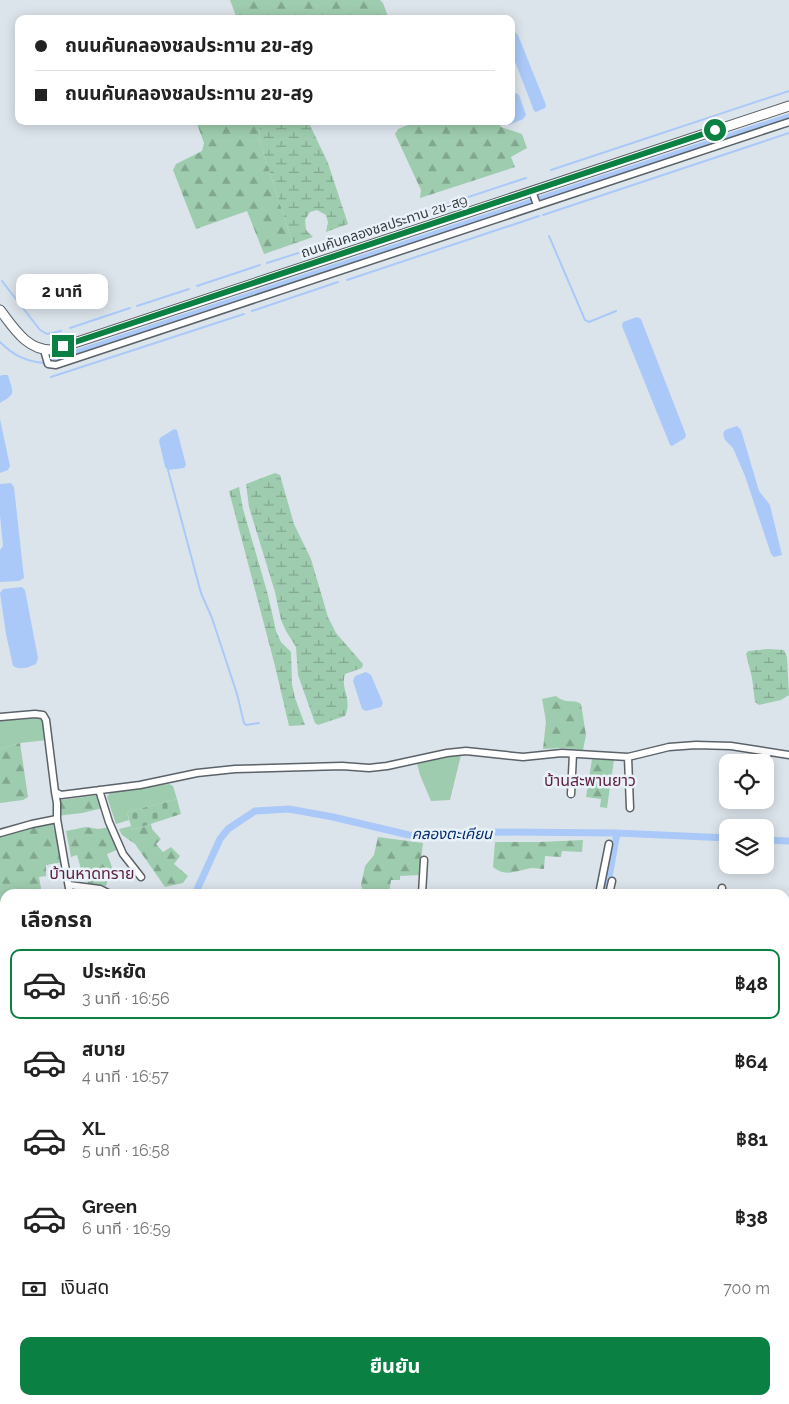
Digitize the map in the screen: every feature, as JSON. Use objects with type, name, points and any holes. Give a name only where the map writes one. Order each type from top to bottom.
[{"type":"street","name":"ถนนคันคลองชลประทาน 2ข-ส9","points":[[44,350],[53,350],[533,193],[789,106]]},
{"type":"street","points":[[0,310],[26,341],[44,350],[48,364],[56,365],[789,122]]},
{"type":"street","points":[[533,193],[537,204]]},
{"type":"street","points":[[0,717],[34,714],[43,715],[46,720],[56,792],[56,819],[69,889]]},
{"type":"street","points":[[56,792],[61,795],[235,769],[342,766],[369,768],[466,751],[523,757],[550,753],[628,757],[680,745],[731,746],[789,755]]},
{"type":"street","points":[[571,794],[573,754]]},
{"type":"street","points":[[628,757],[630,808]]},
{"type":"street","points":[[99,790],[109,822],[123,854],[141,877]]},
{"type":"street","points":[[0,832],[56,819]]},
{"type":"street","points":[[600,889],[609,844]]},
{"type":"street","points":[[422,889],[424,860]]},
{"type":"street","points":[[610,889],[612,881]]},
{"type":"street","points":[[69,885],[100,889]]},
{"type":"green space","points":[[230,0],[380,0],[388,15],[236,15]]},
{"type":"green space","points":[[197,125],[260,125],[259,139],[293,244],[264,254],[247,211],[196,229],[173,170],[176,164],[202,151],[204,143]]},
{"type":"green space","points":[[260,125],[310,125],[328,163],[348,224],[326,232],[328,222],[326,215],[317,210],[310,212],[305,220],[306,230],[313,237],[293,244],[259,139]]},
{"type":"green space","points":[[408,125],[500,125],[501,127],[522,134],[527,148],[511,157],[515,167],[420,198],[421,190],[395,134],[398,129]]},
{"type":"green space","points":[[275,473],[280,475],[294,524],[311,559],[328,617],[336,633],[363,664],[362,668],[345,674],[344,685],[348,704],[345,716],[318,725],[315,723],[298,675],[296,647],[281,620],[275,592],[249,507],[246,484]]},
{"type":"green space","points":[[239,487],[243,509],[268,595],[276,631],[281,642],[291,652],[292,684],[305,725],[289,726],[229,491]]},
{"type":"green space","points":[[784,650],[787,657],[789,695],[781,700],[759,705],[755,702],[746,654],[748,651]]},
{"type":"green space","points":[[556,696],[563,700],[575,701],[581,704],[586,735],[583,750],[543,749],[546,721],[542,699]]},
{"type":"green space","points":[[40,718],[46,723],[48,740],[20,743],[0,749],[0,721]]},
{"type":"green space","points":[[20,743],[28,797],[23,800],[0,803],[0,749]]},
{"type":"green space","points":[[461,755],[450,800],[431,801],[417,764]]},
{"type":"green space","points":[[592,759],[614,760],[607,808],[600,807],[601,799],[586,797]]},
{"type":"green space","points":[[169,784],[173,786],[177,799],[127,812],[129,820],[116,824],[107,797],[110,793]]},
{"type":"green space","points":[[99,795],[103,808],[56,816],[54,801]]},
{"type":"green space","points":[[177,799],[181,814],[132,830],[127,812]]},
{"type":"green space","points":[[53,823],[54,831],[60,830],[64,862],[46,865],[46,876],[39,877],[41,889],[0,889],[0,836],[22,829]]},
{"type":"green space","points":[[151,824],[152,829],[161,839],[156,844],[163,852],[171,847],[180,856],[174,864],[188,876],[183,883],[165,887],[135,844],[122,835],[119,829],[131,826],[132,830]]},
{"type":"green space","points":[[86,827],[98,829],[110,827],[119,849],[107,854],[112,867],[106,886],[88,883],[84,868],[81,869],[77,855],[71,857],[66,831]]},
{"type":"green space","points":[[378,837],[423,843],[419,875],[400,876],[400,880],[391,880],[390,889],[362,889],[361,885],[365,866],[374,855]]},
{"type":"green space","points":[[583,840],[582,852],[562,851],[561,857],[545,856],[544,869],[532,868],[507,873],[493,867],[495,842]]},
{"type":"water","points":[[515,32],[518,35],[546,105],[545,108],[534,111],[515,61]]},
{"type":"water","points":[[515,93],[519,95],[526,115],[523,119],[515,122]]},
{"type":"water","points":[[637,317],[641,319],[686,435],[685,438],[672,446],[622,326],[623,322]]},
{"type":"water","points":[[8,375],[12,392],[9,397],[0,403],[0,376]]},
{"type":"water","points":[[0,419],[10,466],[8,470],[0,473]]},
{"type":"water","points":[[737,426],[741,430],[759,491],[770,505],[782,555],[774,557],[771,554],[745,476],[733,448],[725,440],[723,434],[725,430]]},
{"type":"water","points":[[174,429],[177,430],[186,465],[184,468],[168,470],[165,467],[159,441],[160,438]]},
{"type":"water","points":[[11,483],[14,487],[24,578],[19,581],[0,582],[0,550],[3,546],[0,484]]},
{"type":"water","points":[[22,587],[25,590],[38,658],[36,664],[22,668],[13,666],[0,593],[3,589]]},
{"type":"water","points":[[366,672],[371,675],[383,703],[381,707],[366,711],[362,709],[353,681],[355,676]]},
{"type":"waterway","points":[[551,170],[789,91]]},
{"type":"waterway","points":[[55,360],[789,117]]},
{"type":"waterway","points":[[543,215],[789,133]]},
{"type":"waterway","points":[[368,230],[526,178]]},
{"type":"waterway","points":[[347,280],[539,216]]},
{"type":"waterway","points":[[325,244],[361,232]]},
{"type":"waterway","points":[[549,236],[585,320],[589,322],[616,311]]},
{"type":"waterway","points":[[267,263],[317,247]]},
{"type":"waterway","points":[[197,286],[260,265]]},
{"type":"waterway","points":[[2,281],[40,330],[47,334],[61,331]]},
{"type":"waterway","points":[[252,311],[338,282]]},
{"type":"waterway","points":[[137,306],[189,289]]},
{"type":"waterway","points":[[70,328],[130,308]]},
{"type":"waterway","points":[[51,377],[244,314]]},
{"type":"waterway","points":[[0,342],[20,357],[43,363]]},
{"type":"waterway","points":[[168,470],[201,593],[212,618],[237,694],[244,723],[246,725],[259,723]]},
{"type":"waterway","name":"คลองตะเคียน","points":[[197,889],[220,839],[228,829],[255,811],[289,809],[409,835],[438,836],[494,832],[617,833],[719,838]]},
{"type":"waterway","points":[[607,889],[617,833]]},
{"type":"waterway","name":"คลองตะเคียน","points":[[774,840],[789,841]]},
{"type":"district","name":"บ้านสะพานยาว","points":[[590,780]]},
{"type":"district","name":"บ้านหาดทราย","points":[[92,873]]},
{"type":"route","points":[[63,346],[715,130]]}]
